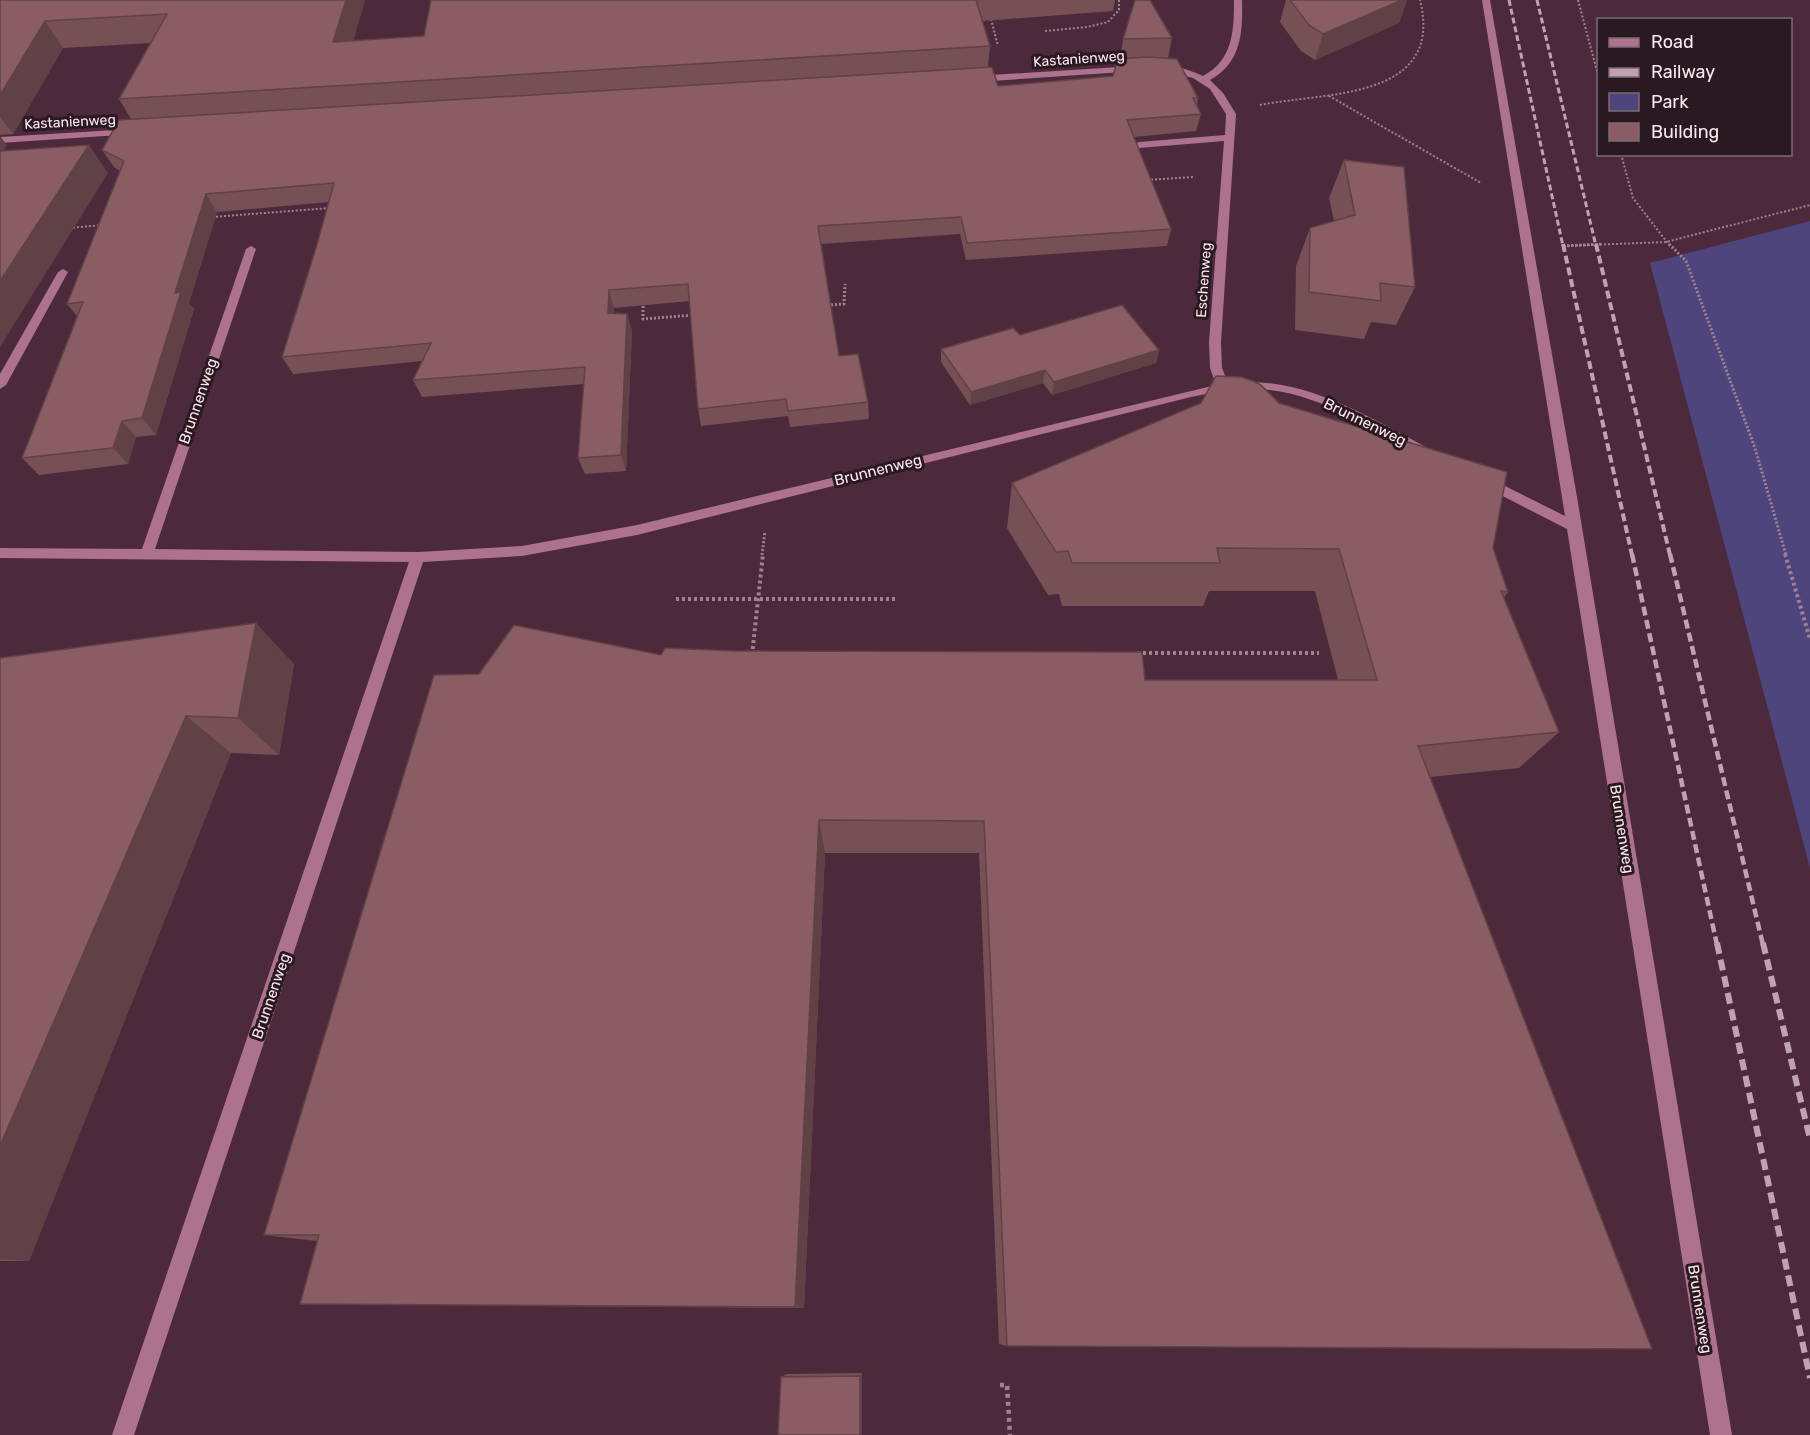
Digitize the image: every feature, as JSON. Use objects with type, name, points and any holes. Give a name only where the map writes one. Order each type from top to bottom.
[{"type":"street","points":[[1231,114],[1220,94],[1205,80],[1222,71],[1231,56],[1239,19],[1238,0]]},
{"type":"street","name":"Brunnenweg","points":[[1486,0],[1568,485],[1720,1435]]},
{"type":"street","name":"Kastanienweg","points":[[962,80],[1148,68],[1186,72],[1205,80]]},
{"type":"street","name":"Eschenweg","points":[[1223,387],[1216,368],[1215,342],[1231,114]]},
{"type":"street","name":"Kastanienweg","points":[[0,140],[139,132]]},
{"type":"street","points":[[1139,145],[1228,138]]},
{"type":"street","name":"Brunnenweg","points":[[147,554],[251,249]]},
{"type":"street","points":[[0,385],[63,272]]},
{"type":"street","name":"Brunnenweg","points":[[0,553],[418,557],[486,554],[556,546],[637,530],[1223,387],[1270,386],[1306,395],[1332,404],[1436,457]]},
{"type":"street","points":[[1478,478],[1573,526]]},
{"type":"street","name":"Brunnenweg","points":[[123,1435],[418,557]]},
{"type":"path","name":"Kastanienweg","points":[[1045,31],[1087,27],[1108,22],[1119,10],[1119,0]]},
{"type":"path","points":[[1231,114],[1264,103],[1374,88],[1407,70],[1419,51],[1425,27],[1420,0]]},
{"type":"path","points":[[1578,0],[1597,68]]},
{"type":"path","points":[[988,8],[1007,77]]},
{"type":"path","points":[[1328,96],[1520,205]]},
{"type":"path","points":[[1622,156],[1633,198],[1666,242],[1686,261],[1755,448],[1810,639]]},
{"type":"path","points":[[1143,180],[1226,175]]},
{"type":"path","points":[[1528,248],[1666,242],[1810,205]]},
{"type":"path","points":[[208,218],[337,208]]},
{"type":"path","points":[[60,229],[105,225]]},
{"type":"path","points":[[821,306],[844,304],[845,284]]},
{"type":"path","points":[[643,302],[643,319],[702,315]]},
{"type":"path","points":[[751,662],[768,498]]},
{"type":"path","points":[[676,599],[897,599]]},
{"type":"path","points":[[753,652],[764,652]]},
{"type":"path","points":[[1131,653],[1319,654]]},
{"type":"path","points":[[1000,1386],[1007,1385],[1010,1435]]},
{"type":"green space","points":[[1810,221],[1810,868],[1650,263]]},
{"type":"building","points":[[0,0],[346,0],[333,42],[424,36],[431,0],[976,0],[990,46],[119,99],[167,14],[45,21],[0,95]]},
{"type":"building","points":[[1135,0],[1150,0],[1172,38],[1123,39]]},
{"type":"building","points":[[1290,0],[1402,0],[1323,34],[1309,25]]},
{"type":"building","points":[[1147,57],[1177,59],[1198,98],[1193,98],[1201,114],[1127,120],[1171,229],[967,243],[961,217],[818,226],[839,356],[858,354],[868,402],[788,411],[786,399],[698,409],[688,284],[609,290],[608,313],[627,314],[621,455],[578,458],[585,367],[413,380],[431,343],[282,357],[334,183],[206,194],[175,293],[181,292],[142,418],[122,421],[113,448],[22,458],[83,302],[67,304],[124,161],[102,150],[119,120],[992,67],[998,86],[1113,76],[1118,59]]},
{"type":"building","points":[[89,145],[0,281],[0,151]]},
{"type":"building","points":[[1344,160],[1404,167],[1415,287],[1380,283],[1381,301],[1309,292],[1310,228],[1355,215]]},
{"type":"building","points":[[1122,305],[1159,350],[1054,382],[1045,370],[971,392],[941,349],[1013,328],[1020,335]]},
{"type":"building","points":[[1216,376],[1241,377],[1261,385],[1279,403],[1507,472],[1493,548],[1508,592],[1501,591],[1559,732],[1418,746],[1652,1349],[1007,1346],[984,821],[819,820],[795,1307],[300,1304],[319,1235],[264,1235],[434,675],[479,674],[514,625],[661,655],[665,648],[737,651],[1142,652],[1145,680],[1377,680],[1339,549],[1217,548],[1220,563],[1072,563],[1068,551],[1056,552],[1012,483],[1201,403]]},
{"type":"building","points":[[256,623],[238,718],[186,716],[0,1146],[0,658]]},
{"type":"building","points":[[860,1376],[860,1435],[778,1435],[781,1377]]},
{"type":"railway","points":[[1509,0],[1563,246]]},
{"type":"railway","points":[[1537,0],[1596,246]]},
{"type":"railway","points":[[1563,244],[1632,555]]},
{"type":"railway","points":[[1596,244],[1670,555]]},
{"type":"railway","points":[[1632,554],[1717,945]]},
{"type":"railway","points":[[1670,554],[1763,945]]},
{"type":"railway","points":[[1717,943],[1810,1378]]},
{"type":"railway","points":[[1763,943],[1810,1139]]}]
